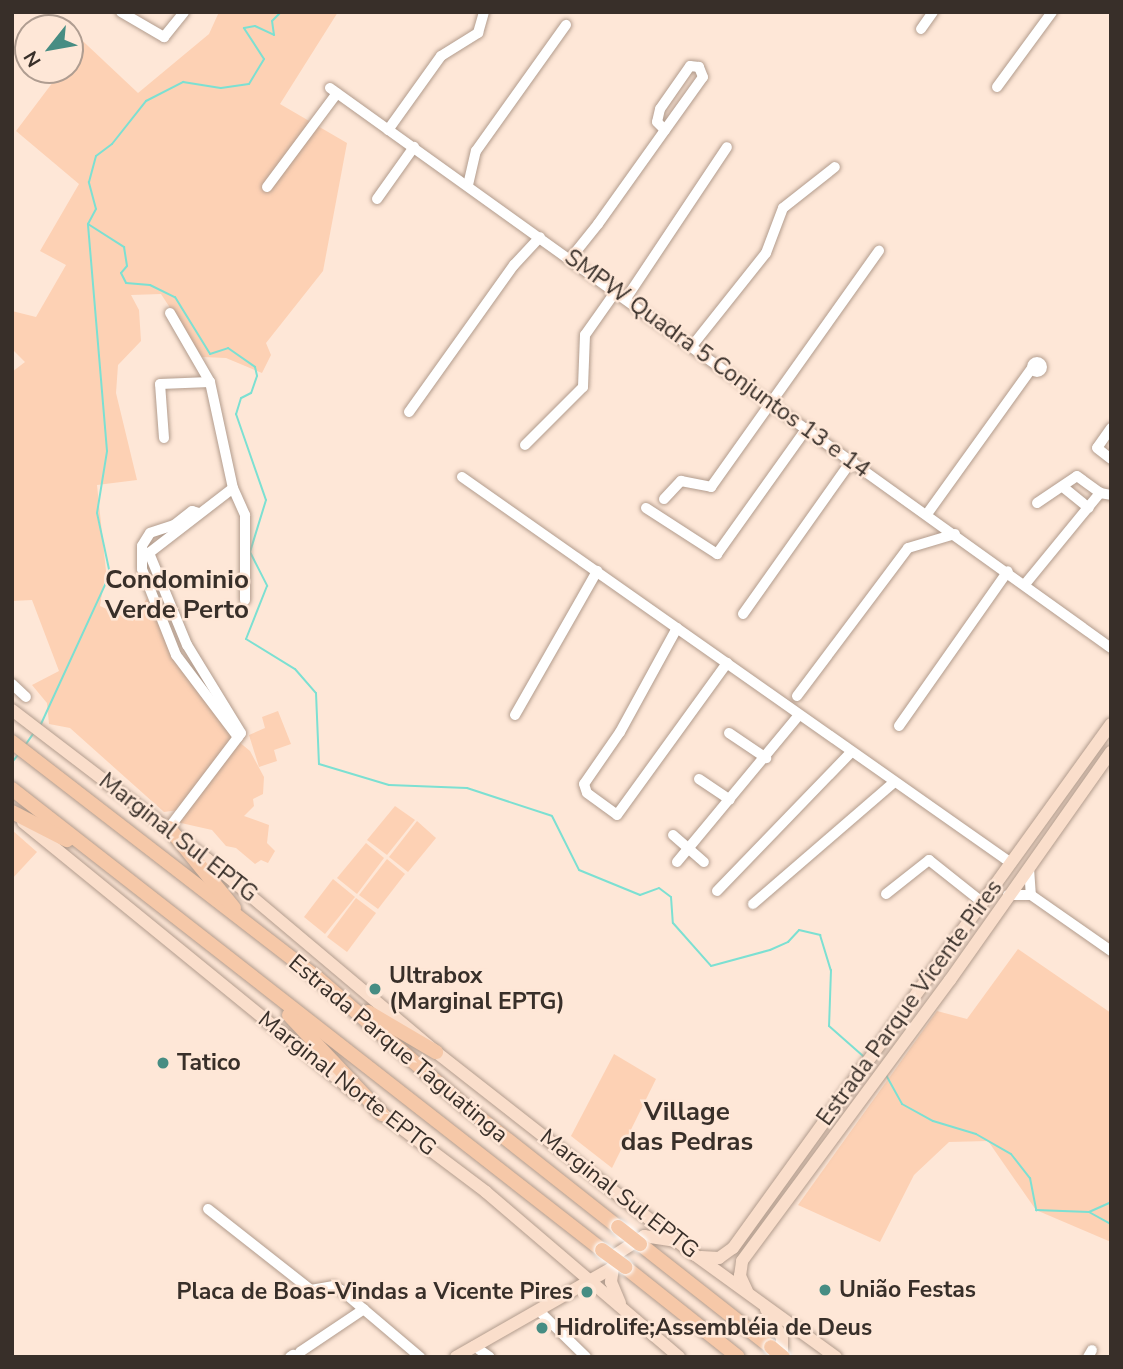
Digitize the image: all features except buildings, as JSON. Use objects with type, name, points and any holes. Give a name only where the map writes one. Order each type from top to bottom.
[{"type":"highway","name":"Estrada Parque Taguatinga","points":[[12,742],[256,933],[314,975],[466,1107],[779,1354]]},
{"type":"highway","name":"Estrada Parque Taguatinga","points":[[12,789],[738,1357]]},
{"type":"highway","points":[[12,812],[117,871]]},
{"type":"highway","points":[[169,828],[256,933]]},
{"type":"highway","points":[[314,975],[436,1052]]},
{"type":"highway","points":[[273,995],[325,1058],[382,1114]]},
{"type":"main road","name":"Marginal Sul EPTG","points":[[12,710],[169,828],[436,1052],[690,1250],[836,1357]]},
{"type":"main road","name":"Estrada Parque Vicente Pires","points":[[690,1250],[713,1259],[733,1248],[1111,724]]},
{"type":"main road","name":"Estrada Parque Vicente Pires","points":[[750,1295],[740,1276],[742,1261],[874,1077],[961,963],[1111,752]]},
{"type":"main road","name":"Marginal Norte EPTG","points":[[12,812],[382,1114],[551,1246],[679,1357]]},
{"type":"main road","points":[[948,951],[948,958],[961,963]]},
{"type":"main road","points":[[456,1357],[477,1352],[538,1310],[592,1281],[610,1269],[623,1246],[644,1236],[669,1238],[690,1250]]},
{"type":"main road","points":[[551,1246],[572,1276],[568,1287],[553,1301]]},
{"type":"main road","points":[[610,1269],[615,1295],[625,1312]]},
{"type":"main road","points":[[553,1301],[587,1290],[612,1300]]},
{"type":"main road","points":[[762,1304],[782,1338],[779,1354]]},
{"type":"street","points":[[121,12],[164,37],[184,12]]},
{"type":"street","points":[[388,130],[441,56],[478,33],[484,12]]},
{"type":"street","points":[[921,29],[933,12]]},
{"type":"street","points":[[997,87],[1052,12]]},
{"type":"street","points":[[468,185],[476,151],[566,25]]},
{"type":"street","points":[[570,259],[665,130],[703,77],[699,67],[690,66],[660,109],[657,122],[665,130]]},
{"type":"street","name":"SMPW Quadra 5 Conjuntos 13 e 14","points":[[267,187],[333,90],[1109,643]]},
{"type":"street","points":[[377,199],[414,147]]},
{"type":"street","points":[[627,298],[727,147]]},
{"type":"street","points":[[692,346],[766,253],[783,208],[835,167]]},
{"type":"street","points":[[409,412],[514,265],[540,237]]},
{"type":"street","points":[[664,499],[681,481],[711,487],[880,251]]},
{"type":"street","points":[[525,445],[583,387],[585,335],[616,291]]},
{"type":"street","points":[[170,313],[210,382],[233,488],[245,515],[245,600]]},
{"type":"street","points":[[930,516],[1034,370]]},
{"type":"street","points":[[164,438],[160,384],[210,382]]},
{"type":"street","points":[[646,508],[717,554],[807,428]]},
{"type":"street","points":[[1111,428],[1097,448],[1111,459]]},
{"type":"street","points":[[743,614],[852,460]]},
{"type":"street","points":[[1037,503],[1077,476],[1100,493],[1111,495]]},
{"type":"street","points":[[462,477],[893,783],[1011,863]]},
{"type":"street","points":[[1063,487],[1089,508]]},
{"type":"street","points":[[169,828],[239,739],[240,729],[187,645],[148,557],[153,546],[175,535],[233,488]]},
{"type":"street","points":[[1026,583],[1100,493]]},
{"type":"street","points":[[199,513],[192,511],[174,525],[150,533],[142,546],[142,569],[176,655],[239,739]]},
{"type":"street","points":[[797,696],[908,548],[955,534]]},
{"type":"street","points":[[515,715],[597,571]]},
{"type":"street","points":[[900,726],[1008,571]]},
{"type":"street","points":[[677,628],[620,732],[584,784],[587,793],[617,815],[727,663]]},
{"type":"street","points":[[12,684],[26,697]]},
{"type":"street","points":[[677,862],[799,715]]},
{"type":"street","points":[[729,733],[766,758]]},
{"type":"street","points":[[717,891],[851,752]]},
{"type":"street","points":[[699,779],[730,800]]},
{"type":"street","points":[[753,904],[893,783]]},
{"type":"street","points":[[673,835],[704,862]]},
{"type":"street","points":[[886,894],[929,860],[983,903]]},
{"type":"street","points":[[1029,866],[1031,895]]},
{"type":"street","points":[[1008,895],[1031,895],[1111,951]]},
{"type":"street","points":[[208,1209],[311,1290],[334,1286],[420,1357]]},
{"type":"street","points":[[294,1355],[364,1309]]},
{"type":"street","points":[[538,1310],[586,1357]]},
{"type":"street","points":[[477,1352],[490,1357]]},
{"type":"shaded area","points":[[219,12],[338,12],[280,104],[347,143],[323,271],[266,343],[271,355],[262,373],[226,358],[202,357],[161,294],[131,295],[139,310],[141,341],[118,365],[116,393],[137,480],[97,485],[106,571],[100,606],[133,621],[147,598],[172,656],[232,736],[250,751],[264,777],[263,794],[253,799],[254,806],[244,816],[269,825],[267,843],[275,851],[268,863],[261,860],[255,864],[236,848],[226,846],[212,830],[181,823],[179,810],[164,812],[70,728],[49,724],[47,703],[32,685],[59,671],[32,600],[12,601],[12,372],[25,362],[12,349],[12,311],[36,317],[66,265],[40,251],[79,184],[16,131],[51,84],[84,84],[84,42],[138,93],[209,34]]},
{"type":"shaded area","points":[[278,711],[291,744],[274,750],[277,761],[259,767],[249,735],[265,728],[262,717]]},
{"type":"shaded area","points":[[395,806],[415,820],[387,855],[367,840]]},
{"type":"shaded area","points":[[417,821],[436,838],[408,872],[389,857]]},
{"type":"shaded area","points":[[12,830],[37,852],[12,879]]},
{"type":"shaded area","points":[[366,843],[384,858],[357,894],[337,878]]},
{"type":"shaded area","points":[[387,859],[405,874],[378,909],[359,895]]},
{"type":"shaded area","points":[[333,879],[355,897],[325,934],[304,917]]},
{"type":"shaded area","points":[[356,898],[376,913],[347,952],[327,937]]},
{"type":"shaded area","points":[[1018,949],[1111,1013],[1111,1242],[1036,1210],[988,1141],[949,1142],[914,1175],[880,1242],[798,1205],[937,1011],[967,1019]]},
{"type":"shaded area","points":[[614,1054],[656,1079],[612,1168],[571,1136]]},
{"type":"waterway","points":[[41,724],[110,574],[97,513],[107,451],[88,224],[96,209],[89,182],[96,156],[112,144],[146,101],[183,82],[221,88],[249,84],[264,59],[244,28],[255,26],[274,35],[272,21],[281,12]]},
{"type":"waterway","points":[[88,224],[124,247],[127,266],[121,273],[126,283],[150,285],[175,297],[210,354],[228,348],[255,367],[257,376],[251,393],[241,398],[236,414],[266,500],[250,552],[267,586],[246,639],[295,669],[316,693],[319,764],[389,785],[467,788],[552,816],[579,870],[640,895],[659,888],[671,897],[673,923],[711,966],[770,950],[788,942],[799,930],[820,935],[831,970],[829,1026],[863,1056]]},
{"type":"waterway","points":[[26,744],[33,734]]},
{"type":"waterway","points":[[12,762],[19,754]]},
{"type":"waterway","points":[[886,1075],[902,1104],[933,1121],[976,1134],[1011,1154],[1030,1178],[1036,1210],[1089,1212],[1111,1224]]},
{"type":"waterway","points":[[1089,1212],[1111,1202]]},
{"type":"place","name":"Ultrabox (Marginal EPTG)","points":[[375,989]]},
{"type":"place","name":"Tatico","points":[[163,1063]]},
{"type":"place","name":"União Festas","points":[[825,1290]]},
{"type":"place","name":"Placa de Boas-Vindas a Vicente Pires","points":[[587,1292]]},
{"type":"place","name":"Hidrolife;Assembléia de Deus","points":[[542,1328]]},
{"type":"district","name":"Condominio Verde Perto","points":[[177,595]]},
{"type":"district","name":"Village das Pedras","points":[[687,1127]]}]
